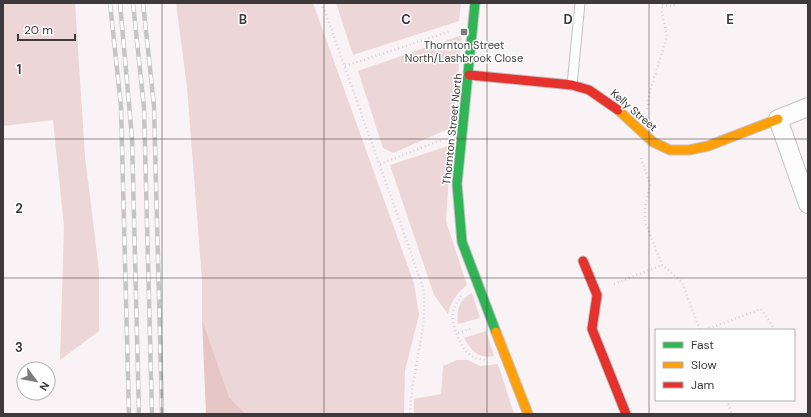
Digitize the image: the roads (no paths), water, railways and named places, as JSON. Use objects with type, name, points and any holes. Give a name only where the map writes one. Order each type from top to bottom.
[{"type":"street","name":"Thornton Street North","points":[[475,3],[458,184],[462,242],[528,414]]},
{"type":"street","name":"Kelly Street","points":[[469,75],[572,85],[589,90],[601,97],[653,142],[670,150],[689,150],[708,146],[778,119]]},
{"type":"street","points":[[808,107],[778,119],[808,204]]},
{"type":"street","points":[[583,261],[597,295],[592,329],[626,414]]},
{"type":"lane","points":[[572,85],[580,3]]},
{"type":"railway","points":[[110,3],[121,107],[129,414]]},
{"type":"railway","points":[[120,3],[132,138],[139,414]]},
{"type":"railway","points":[[133,3],[144,108],[152,414]]},
{"type":"railway","points":[[143,3],[154,106],[162,414]]},
{"type":"place","name":"Thornton Street North/Lashbrook Close","points":[[464,32]]}]
